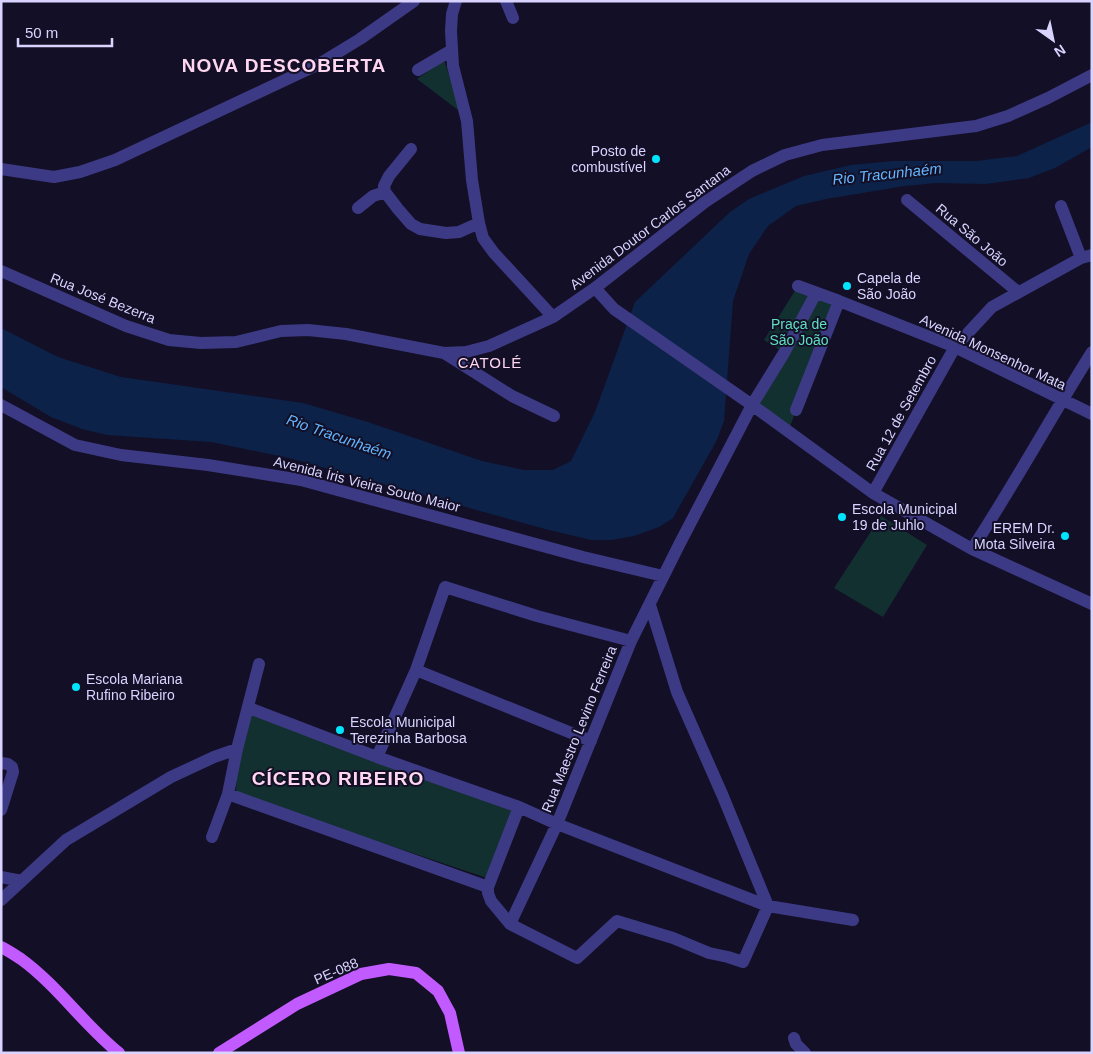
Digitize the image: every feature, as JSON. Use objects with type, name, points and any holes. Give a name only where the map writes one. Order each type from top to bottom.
[{"type":"main road","points":[[1,947],[32,968],[61,994],[103,1040],[119,1053]]},
{"type":"main road","name":"PE-088","points":[[219,1053],[297,1004],[361,974],[389,969],[416,973],[438,991],[450,1013],[458,1053]]},
{"type":"street","points":[[1,169],[54,176],[80,172],[115,160],[319,64],[360,39],[414,1]]},
{"type":"street","points":[[456,1],[452,14],[451,31],[453,66],[467,121],[472,180],[483,238],[488,246],[553,317]]},
{"type":"street","points":[[506,1],[513,18]]},
{"type":"street","points":[[418,70],[452,50]]},
{"type":"street","name":"Avenida Doutor Carlos Santana","points":[[444,353],[466,352],[489,346],[553,317],[595,288],[705,202],[752,171],[785,155],[822,145],[976,126],[1008,116],[1092,75]]},
{"type":"street","points":[[411,149],[389,176],[384,186],[385,192],[411,224],[420,229],[446,233],[459,232],[479,223]]},
{"type":"street","points":[[358,208],[373,196],[385,192]]},
{"type":"street","name":"Rua São João","points":[[907,200],[1018,292]]},
{"type":"street","points":[[1061,206],[1087,257]]},
{"type":"street","name":"Rua 12 de Setembro","points":[[873,493],[955,347],[992,307],[1087,257]]},
{"type":"street","name":"Rua José Bezerra","points":[[1,271],[126,326],[169,340],[201,343],[236,342],[281,331],[308,330],[346,334],[444,353]]},
{"type":"street","name":"Avenida Monsenhor Mata","points":[[798,286],[955,347],[1061,401],[1092,414]]},
{"type":"street","points":[[595,288],[614,309],[873,493],[972,549],[1092,604]]},
{"type":"street","name":"Rua Maestro Levino Ferreira","points":[[249,708],[519,807],[557,824],[631,641],[747,402],[784,352],[816,293]]},
{"type":"street","points":[[796,410],[839,301]]},
{"type":"street","points":[[972,549],[999,509],[1061,401],[1092,352]]},
{"type":"street","points":[[444,353],[512,396],[554,416]]},
{"type":"street","name":"Avenida Íris Vieira Souto Maior","points":[[1,405],[75,445],[122,455],[208,465],[301,480],[641,572],[663,576]]},
{"type":"street","points":[[377,756],[416,670],[445,587],[537,616],[631,641]]},
{"type":"street","points":[[519,807],[488,887],[491,900],[510,924],[577,958],[617,921],[673,938],[709,953],[728,956],[743,962],[768,906],[677,692],[650,605]]},
{"type":"street","points":[[212,837],[228,794],[237,749],[259,664]]},
{"type":"street","points":[[416,670],[591,741]]},
{"type":"street","points":[[1,900],[66,840],[171,777],[214,757],[237,749]]},
{"type":"street","points":[[1,763],[8,764],[12,767],[13,772],[1,810]]},
{"type":"street","points":[[228,794],[488,887]]},
{"type":"street","points":[[510,924],[557,824],[768,906],[853,920]]},
{"type":"street","points":[[1,877],[22,881]]},
{"type":"street","points":[[794,1038],[796,1044],[805,1053]]},
{"type":"green space","points":[[444,60],[462,113],[417,79]]},
{"type":"green space","name":"Praça de São João","points":[[798,286],[839,301],[789,429],[753,403],[784,353],[764,340]]},
{"type":"green space","points":[[881,516],[927,545],[883,617],[834,588]]},
{"type":"green space","points":[[249,708],[519,807],[487,878],[236,794],[237,749]]},
{"type":"water","name":"Rio Tracunhaém","points":[[1092,122],[1092,147],[1055,168],[1029,178],[986,184],[937,183],[905,186],[826,199],[796,206],[768,226],[749,254],[733,301],[724,421],[717,440],[673,518],[659,527],[634,536],[612,540],[591,540],[289,458],[211,442],[107,435],[82,429],[51,417],[1,387],[1,328],[58,357],[121,377],[303,403],[368,422],[482,461],[524,470],[553,470],[571,461],[595,412],[635,302],[730,212],[749,199],[804,176],[851,165],[893,161],[976,161],[1017,156]]},
{"type":"place","name":"Posto de combustível","points":[[656,159]]},
{"type":"place","name":"Capela de São João","points":[[847,286]]},
{"type":"place","name":"Escola Municipal 19 de Juhlo","points":[[842,517]]},
{"type":"place","name":"EREM Dr. Mota Silveira","points":[[1065,536]]},
{"type":"place","name":"Escola Mariana Rufino Ribeiro","points":[[76,687]]},
{"type":"place","name":"Escola Municipal Terezinha Barbosa","points":[[340,730]]},
{"type":"district","name":"NOVA DESCOBERTA","points":[[284,65]]},
{"type":"district","name":"CATOLÉ","points":[[490,363]]},
{"type":"district","name":"CÍCERO RIBEIRO","points":[[338,778]]}]
